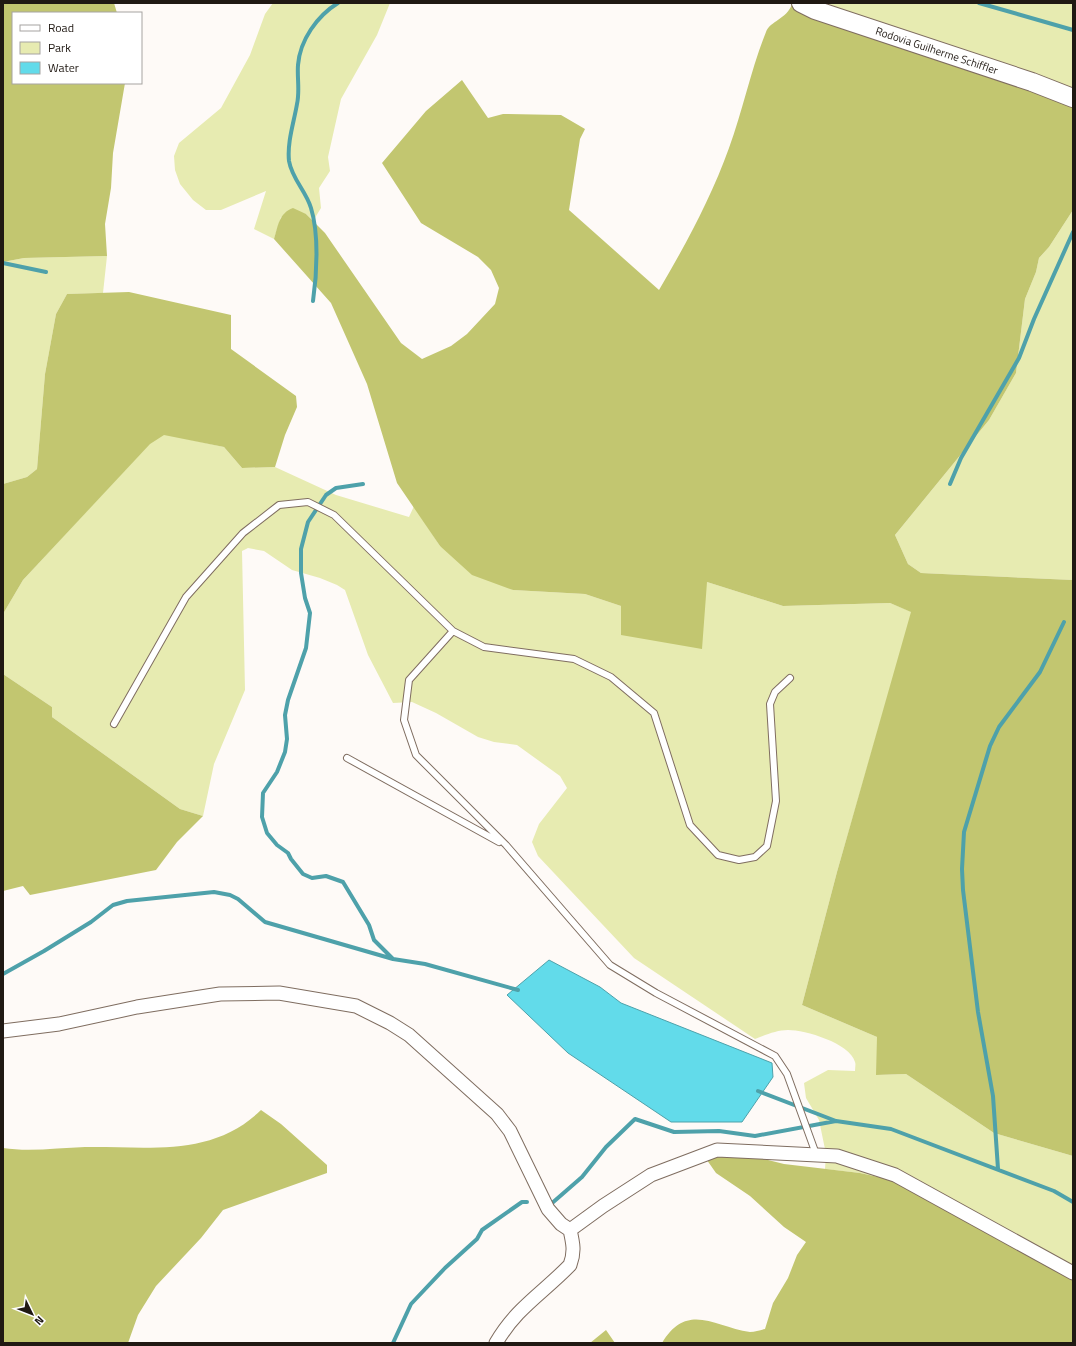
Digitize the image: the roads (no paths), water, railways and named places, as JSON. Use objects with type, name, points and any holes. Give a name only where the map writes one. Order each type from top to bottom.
[{"type":"street","name":"Rodovia Guilherme Schiffler","points":[[801,3],[815,10],[1032,82],[1073,98]]},
{"type":"street","points":[[3,1031],[59,1024],[137,1007],[220,994],[279,993],[356,1006],[390,1023],[409,1035],[497,1114],[510,1131],[548,1209],[560,1224],[570,1230],[574,1245],[570,1265],[518,1312],[505,1328],[496,1343]]},
{"type":"street","points":[[570,1230],[603,1206],[652,1175],[717,1150],[816,1154],[836,1156],[895,1175],[1073,1273]]},
{"type":"lane","points":[[114,724],[186,597],[243,533],[279,505],[308,502],[334,515],[453,631],[484,647],[574,659],[611,677],[654,713],[690,825],[718,854],[739,860],[755,857],[767,846],[776,802],[770,704],[775,692],[790,678]]},
{"type":"lane","points":[[453,631],[409,680],[404,720],[416,756],[506,845],[610,965],[656,993],[775,1056],[787,1074],[816,1154]]},
{"type":"lane","points":[[347,758],[506,845]]},
{"type":"water","points":[[549,960],[600,987],[621,1003],[772,1063],[773,1077],[742,1122],[671,1122],[568,1053],[507,995]]},
{"type":"waterway","points":[[313,301],[316,279],[316,242],[314,218],[309,202],[293,174],[289,161],[289,147],[298,99],[298,65],[302,47],[306,38],[317,22],[330,8],[338,3]]},
{"type":"waterway","points":[[979,3],[1073,30]]},
{"type":"waterway","points":[[950,484],[961,458],[1019,358],[1034,319],[1073,232]]},
{"type":"waterway","points":[[3,263],[46,272]]},
{"type":"waterway","points":[[363,484],[336,488],[326,495],[308,522],[301,549],[301,573],[305,598],[310,613],[306,648],[288,700],[285,715],[287,739],[285,752],[277,772],[263,793],[262,817],[267,833],[277,845],[288,853],[303,874],[312,878],[326,876],[343,882],[369,925],[374,940],[393,959]]},
{"type":"waterway","points":[[998,1169],[993,1096],[978,1012],[963,890],[962,869],[964,832],[990,746],[999,727],[1040,672],[1064,622]]},
{"type":"waterway","points":[[3,974],[91,922],[113,905],[127,901],[214,892],[230,895],[238,899],[265,922],[393,959],[425,964],[518,990]]},
{"type":"waterway","points":[[758,1091],[836,1121],[891,1129],[1054,1191],[1073,1202]]},
{"type":"waterway","points":[[551,1204],[582,1177],[606,1147],[635,1119],[674,1132],[719,1131],[755,1136],[836,1121]]},
{"type":"waterway","points":[[393,1343],[411,1304],[445,1268],[477,1239],[482,1230],[522,1202],[527,1202]]}]
